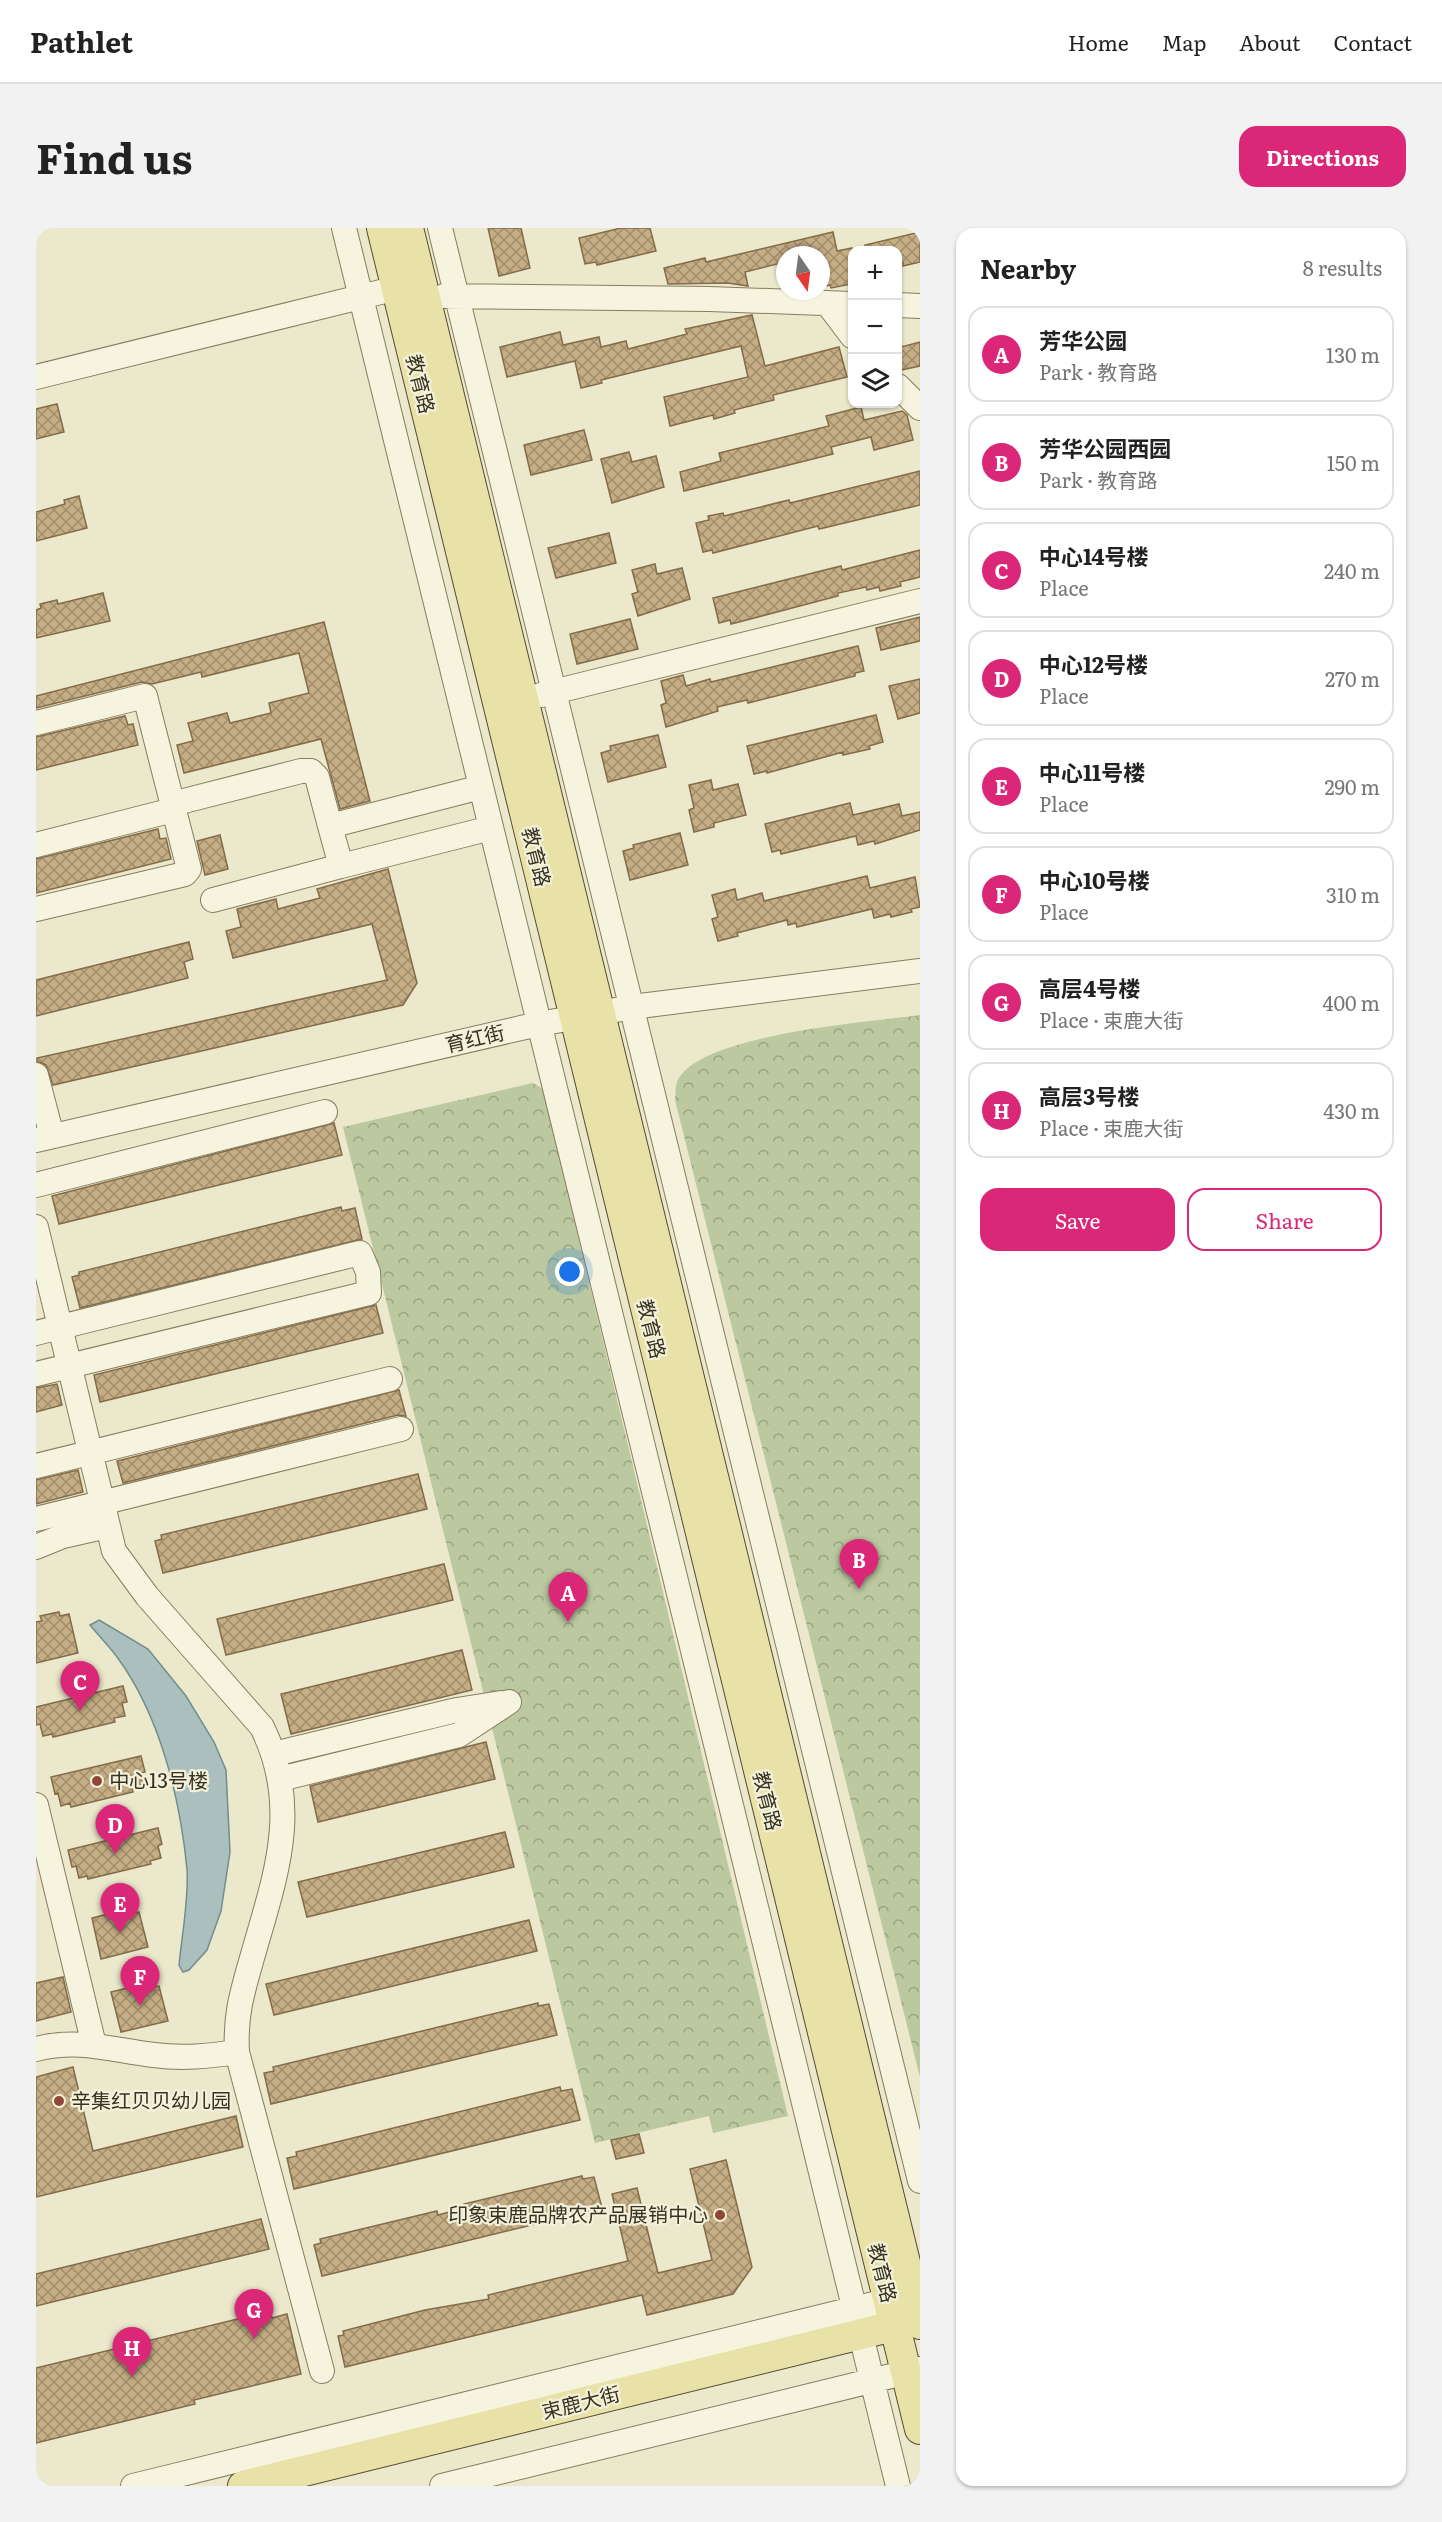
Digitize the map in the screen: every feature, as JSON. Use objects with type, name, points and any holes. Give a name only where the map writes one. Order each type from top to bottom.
[{"type":"main road","name":"教育路","points":[[382,228],[410,292],[523,700],[587,1015]]},
{"type":"main road","name":"教育路","points":[[408,228],[410,292],[911,2328],[920,2429]]},
{"type":"main road","name":"束鹿大街","points":[[321,2486],[863,2344],[911,2328]]},
{"type":"main road","name":"束鹿大街","points":[[243,2486],[863,2344]]},
{"type":"street","points":[[344,228],[898,2486]]},
{"type":"street","points":[[440,228],[920,2181]]},
{"type":"street","points":[[36,376],[361,297],[410,292],[457,296],[848,304]]},
{"type":"street","points":[[827,303],[848,331]]},
{"type":"street","points":[[902,305],[920,306]]},
{"type":"street","points":[[902,391],[920,408]]},
{"type":"street","points":[[523,700],[920,602]]},
{"type":"street","points":[[36,723],[145,696],[189,869],[185,874],[36,909]]},
{"type":"street","points":[[36,845],[301,771],[311,771],[317,777],[341,866]]},
{"type":"street","points":[[330,826],[481,787]]},
{"type":"street","points":[[213,900],[491,828]]},
{"type":"street","name":"育红街","points":[[44,1138],[587,1015],[632,1007],[920,971]]},
{"type":"street","points":[[36,1075],[44,1138]]},
{"type":"street","points":[[36,1185],[325,1112]]},
{"type":"street","points":[[36,1227],[114,1551],[124,1567],[262,1727],[274,1754],[280,1779],[284,1815],[281,1842],[275,1879],[235,2022],[237,2052],[322,2371]]},
{"type":"street","points":[[36,1333],[360,1253],[368,1272],[369,1293],[36,1374]]},
{"type":"street","points":[[36,1466],[390,1379]]},
{"type":"street","points":[[36,1547],[63,1536],[104,1514],[401,1429]]},
{"type":"street","points":[[36,1518],[104,1514]]},
{"type":"street","points":[[274,1754],[457,1710],[509,1702],[459,1736],[280,1779]]},
{"type":"street","points":[[36,1805],[94,2044]]},
{"type":"street","points":[[36,2049],[63,2044],[94,2044],[178,2057],[204,2057],[237,2052]]},
{"type":"street","points":[[442,2486],[911,2328]]},
{"type":"street","points":[[133,2486],[863,2344]]},
{"type":"green space","points":[[920,1015],[920,2077],[675,1100],[677,1082],[691,1066],[716,1052],[788,1033]]},
{"type":"green space","points":[[533,1083],[543,1089],[788,2116],[713,2133],[709,2116],[595,2143],[343,1127]]},
{"type":"shaded area","points":[[99,1620],[148,1649],[186,1696],[214,1742],[226,1770],[230,1852],[221,1911],[207,1950],[189,1970],[183,1972],[179,1965],[186,1904],[187,1869],[173,1786],[166,1758],[145,1705],[117,1657],[90,1625]]},
{"type":"building","points":[[488,228],[521,228],[530,268],[499,276]]},
{"type":"building","points":[[621,228],[650,228],[656,251],[597,265],[596,262],[585,264],[579,238]]},
{"type":"building","points":[[833,232],[837,251],[848,249],[848,285],[831,288],[830,246],[776,246],[776,264],[745,272],[748,286],[728,283],[668,284],[664,268],[705,258],[706,262]]},
{"type":"building","points":[[920,232],[920,262],[903,266],[902,246],[865,245]]},
{"type":"building","points":[[752,315],[765,366],[839,347],[847,377],[773,395],[774,400],[734,410],[735,413],[714,419],[713,415],[670,426],[664,397],[748,377],[741,346],[601,380],[602,383],[581,388],[575,361],[507,377],[500,347],[560,332],[563,345],[599,337],[601,347],[626,341],[628,349],[687,334],[685,329]]},
{"type":"building","points":[[920,342],[920,366],[902,370],[902,347]]},
{"type":"building","points":[[57,404],[64,432],[36,439],[36,409]]},
{"type":"building","points":[[861,408],[864,420],[902,411],[907,415],[913,440],[874,450],[871,437],[831,447],[833,454],[684,491],[680,472],[721,461],[719,453],[829,426],[826,416]]},
{"type":"building","points":[[584,430],[592,460],[531,475],[524,445]]},
{"type":"building","points":[[629,452],[632,462],[656,456],[664,487],[612,503],[601,459]]},
{"type":"building","points":[[920,471],[920,505],[819,529],[818,526],[713,553],[712,550],[703,552],[696,523],[709,520],[708,516],[723,513],[724,516],[789,500],[790,503]]},
{"type":"building","points":[[79,496],[87,528],[36,541],[36,512],[65,504],[64,500]]},
{"type":"building","points":[[609,533],[616,563],[556,578],[548,548]]},
{"type":"building","points":[[920,550],[920,577],[900,582],[901,586],[880,591],[879,587],[867,590],[866,587],[731,624],[730,620],[719,623],[713,598],[841,566],[842,570]]},
{"type":"building","points":[[655,564],[657,574],[682,568],[690,599],[638,616],[632,594],[638,592],[632,570]]},
{"type":"building","points":[[103,593],[110,621],[36,638],[36,610],[41,608],[40,604],[57,600],[58,604]]},
{"type":"building","points":[[920,617],[920,641],[881,650],[876,628]]},
{"type":"building","points":[[630,619],[638,649],[577,664],[570,634]]},
{"type":"building","points":[[324,622],[370,801],[340,809],[321,739],[184,773],[177,745],[193,741],[188,723],[227,713],[230,723],[271,713],[269,703],[309,693],[299,653],[202,677],[201,672],[152,684],[142,682],[36,708],[36,696]]},
{"type":"building","points":[[858,646],[864,671],[855,673],[855,676],[748,703],[747,700],[717,707],[718,711],[666,727],[661,705],[666,703],[661,681],[683,675],[686,686],[710,679],[711,682]]},
{"type":"building","points":[[920,679],[920,713],[898,719],[889,686]]},
{"type":"building","points":[[876,715],[883,742],[869,746],[870,749],[843,755],[843,752],[767,773],[767,771],[754,774],[747,746]]},
{"type":"building","points":[[125,716],[128,725],[133,724],[138,745],[36,770],[36,737]]},
{"type":"building","points":[[658,735],[666,767],[608,782],[601,753],[611,750],[610,746]]},
{"type":"building","points":[[711,780],[713,790],[738,784],[746,815],[714,823],[714,827],[694,832],[689,810],[694,808],[689,785]]},
{"type":"building","points":[[850,803],[853,815],[899,804],[902,816],[920,812],[920,830],[875,844],[874,841],[858,845],[856,836],[781,854],[780,850],[772,852],[765,824]]},
{"type":"building","points":[[158,829],[160,839],[166,838],[171,859],[36,893],[36,859]]},
{"type":"building","points":[[680,833],[688,865],[630,880],[623,851],[634,848],[633,845]]},
{"type":"building","points":[[220,835],[228,869],[205,875],[197,841]]},
{"type":"building","points":[[388,869],[417,983],[403,1005],[53,1085],[46,1065],[37,1061],[37,1058],[387,980],[372,924],[233,958],[226,931],[241,927],[237,909],[276,899],[278,909],[320,898],[317,889]]},
{"type":"building","points":[[867,876],[870,888],[915,877],[920,907],[911,909],[912,912],[874,918],[872,909],[797,927],[796,923],[788,925],[787,920],[737,933],[738,936],[718,941],[712,919],[718,917],[712,895],[735,889],[737,900],[762,893],[764,901]]},
{"type":"building","points":[[189,942],[193,959],[184,962],[188,978],[36,1016],[36,980]]},
{"type":"building","points":[[334,1123],[342,1155],[59,1224],[52,1196]]},
{"type":"building","points":[[341,1207],[342,1211],[355,1208],[362,1239],[80,1308],[72,1277],[79,1275],[79,1272]]},
{"type":"building","points":[[376,1305],[383,1333],[100,1402],[94,1375]]},
{"type":"building","points":[[57,1384],[62,1405],[36,1412],[36,1388]]},
{"type":"building","points":[[399,1390],[406,1416],[398,1415],[123,1483],[117,1461]]},
{"type":"building","points":[[78,1470],[83,1492],[36,1504],[36,1480]]},
{"type":"building","points":[[418,1474],[427,1509],[163,1573],[155,1541],[162,1539],[161,1535]]},
{"type":"building","points":[[444,1564],[453,1600],[226,1655],[217,1619]]},
{"type":"building","points":[[59,1612],[60,1616],[69,1614],[78,1653],[36,1663],[36,1622],[42,1621],[40,1616]]},
{"type":"building","points":[[462,1650],[472,1690],[291,1734],[281,1694]]},
{"type":"building","points":[[123,1686],[127,1702],[122,1703],[125,1716],[114,1718],[115,1722],[53,1737],[52,1734],[43,1736],[40,1724],[36,1725],[36,1707]]},
{"type":"building","points":[[486,1742],[495,1779],[318,1822],[310,1786]]},
{"type":"building","name":"中心13号楼","points":[[141,1756],[145,1772],[140,1773],[143,1785],[132,1788],[133,1792],[71,1807],[70,1803],[61,1806],[51,1777]]},
{"type":"building","points":[[158,1828],[162,1844],[158,1846],[161,1858],[150,1861],[151,1864],[88,1879],[87,1876],[79,1878],[76,1866],[72,1867],[68,1850]]},
{"type":"building","points":[[505,1832],[514,1867],[307,1917],[298,1882]]},
{"type":"building","points":[[127,1909],[128,1915],[139,1912],[148,1947],[101,1959],[92,1918]]},
{"type":"building","points":[[529,1920],[537,1951],[274,2015],[266,1984]]},
{"type":"building","points":[[63,1977],[71,2012],[36,2021],[36,1983]]},
{"type":"building","points":[[147,1983],[148,1988],[159,1986],[168,2021],[121,2032],[111,1992]]},
{"type":"building","points":[[538,2003],[538,2006],[549,2004],[557,2035],[271,2104],[264,2073],[274,2071],[273,2067]]},
{"type":"building","points":[[73,2067],[93,2151],[236,2116],[243,2147],[36,2197],[36,2077]]},
{"type":"building","points":[[560,2087],[561,2091],[572,2089],[580,2120],[294,2189],[287,2158],[297,2156],[296,2152]]},
{"type":"building","points":[[639,2134],[644,2153],[616,2159],[611,2140]]},
{"type":"building","points":[[726,2160],[752,2267],[733,2294],[647,2315],[642,2295],[345,2367],[338,2336],[344,2335],[343,2331],[425,2310],[489,2299],[488,2295],[628,2261],[612,2194],[637,2188],[658,2273],[712,2260],[690,2169]]},
{"type":"building","points":[[582,2176],[583,2179],[594,2177],[602,2208],[322,2276],[314,2245],[321,2243],[320,2239],[437,2211],[438,2215],[465,2208],[464,2204]]},
{"type":"building","points":[[261,2219],[269,2249],[36,2306],[36,2274]]},
{"type":"building","points":[[270,2311],[272,2318],[287,2314],[301,2374],[194,2400],[195,2404],[36,2443],[36,2368]]},
{"type":"place","name":"芳华公园西园","points":[[859,1589]]},
{"type":"place","name":"芳华公园","points":[[568,1622]]},
{"type":"place","name":"中心14号楼","points":[[80,1711]]},
{"type":"place","name":"中心13号楼","points":[[97,1781]]},
{"type":"place","name":"中心12号楼","points":[[115,1854]]},
{"type":"place","name":"中心11号楼","points":[[120,1933]]},
{"type":"place","name":"中心10号楼","points":[[140,2006]]},
{"type":"place","name":"辛集红贝贝幼儿园","points":[[59,2101]]},
{"type":"place","name":"印象束鹿品牌农产品展销中心","points":[[720,2215]]},
{"type":"place","name":"高层4号楼","points":[[254,2339]]},
{"type":"place","name":"高层3号楼","points":[[132,2377]]}]
